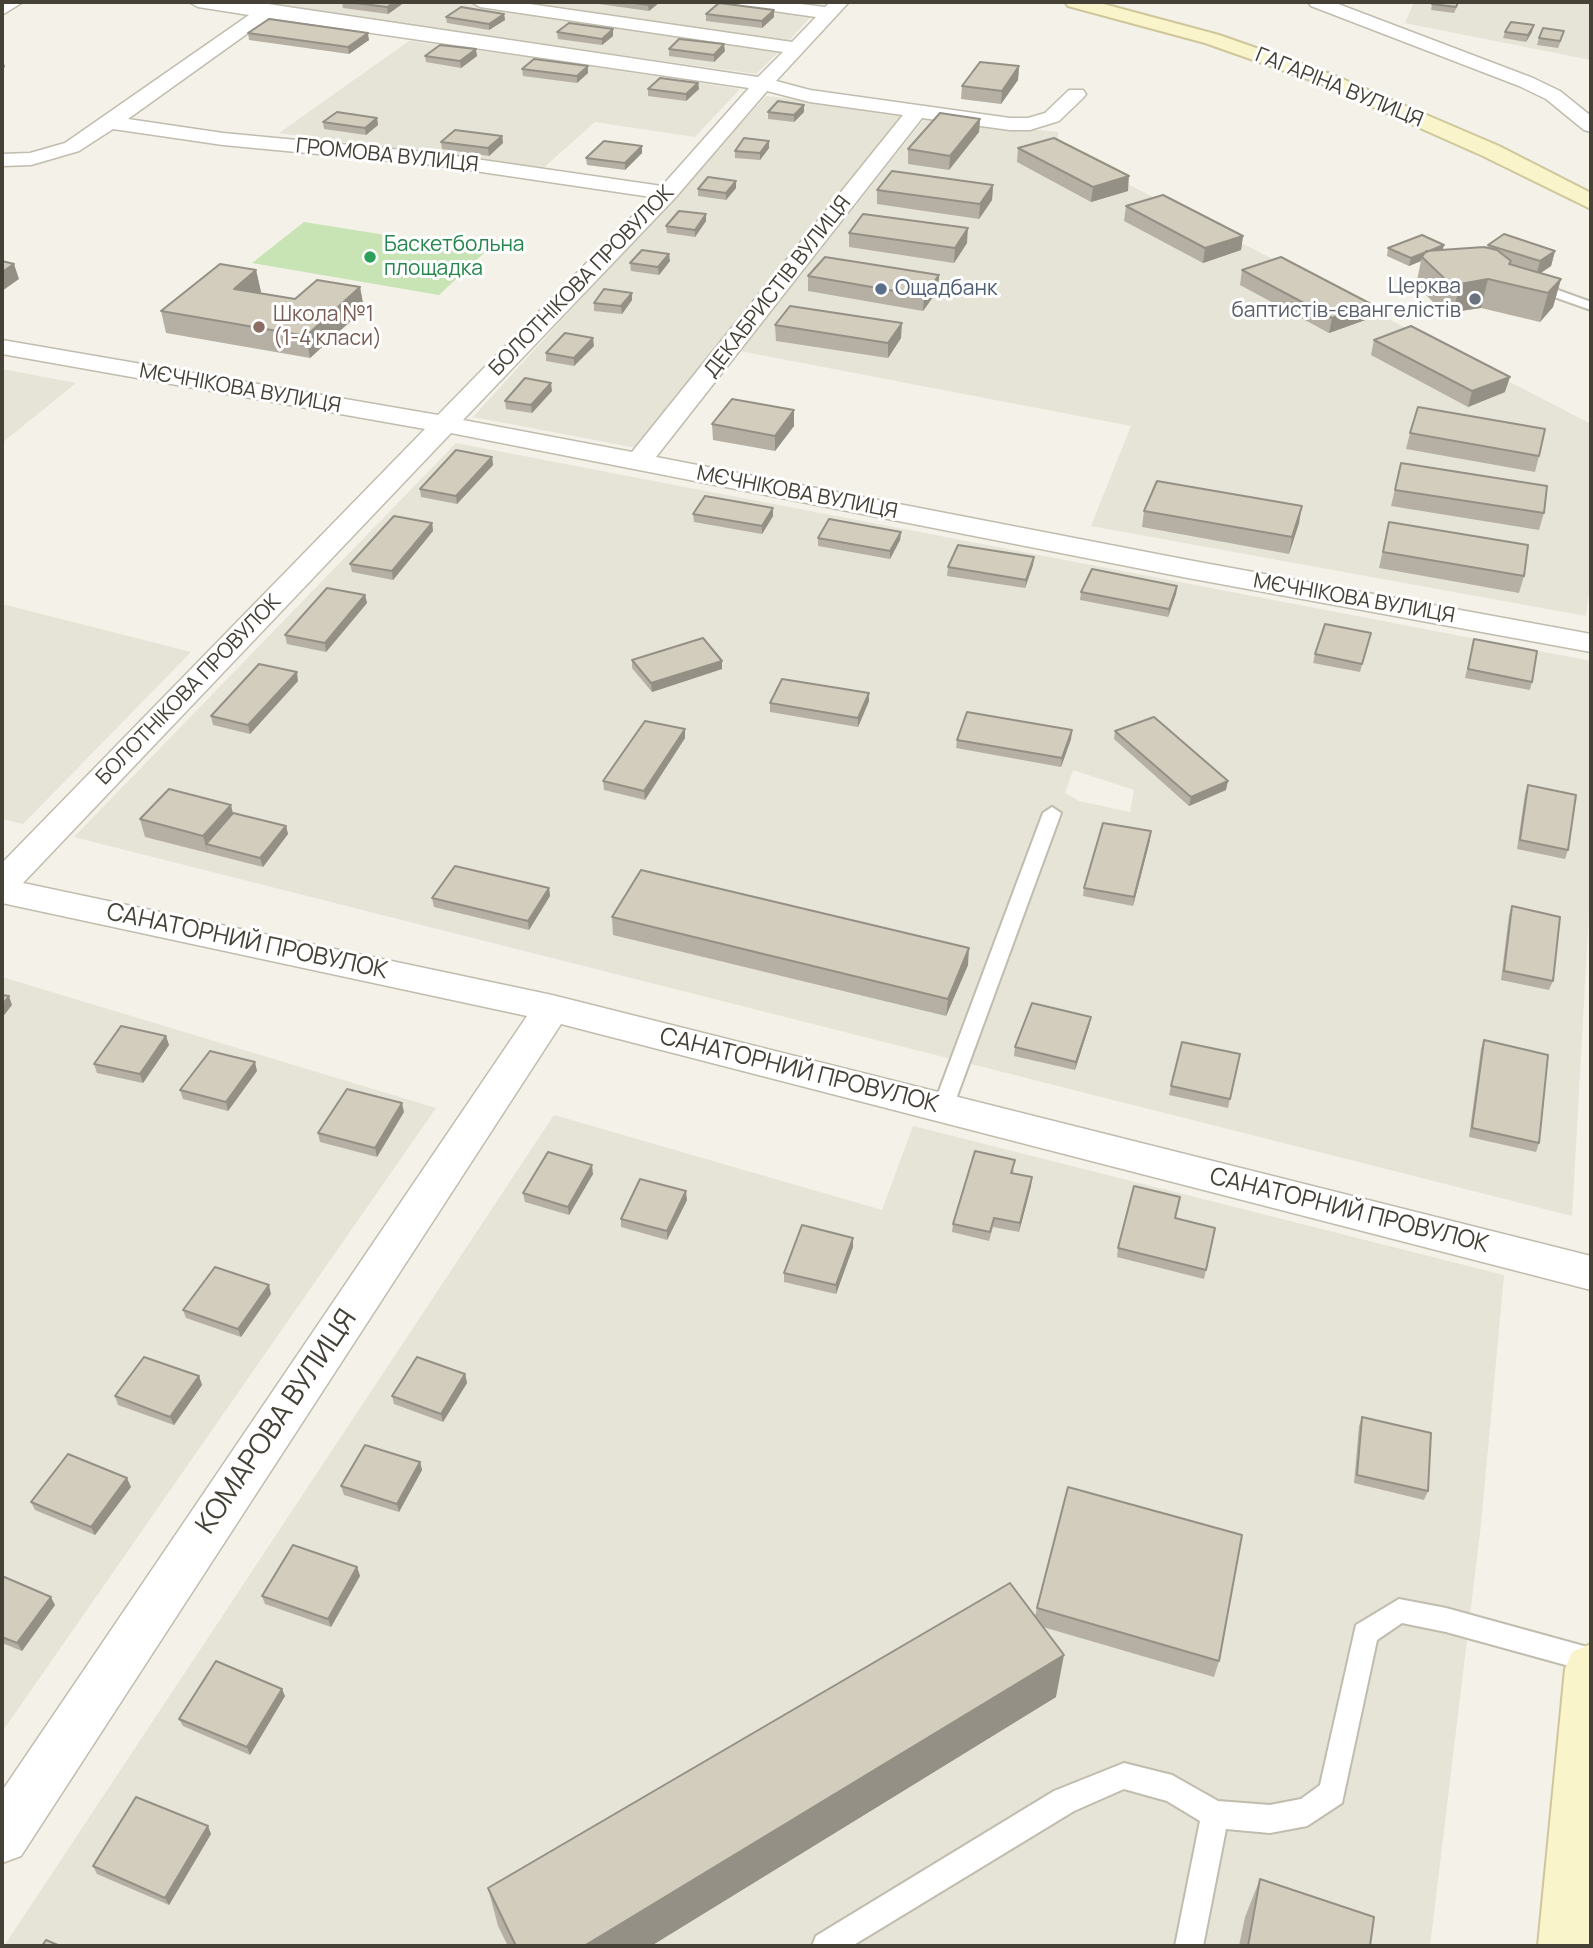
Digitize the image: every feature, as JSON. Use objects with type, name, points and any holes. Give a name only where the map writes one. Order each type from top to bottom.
[{"type":"main road","name":"ГАГАРІНА ВУЛИЦЯ","points":[[1075,2],[1212,39],[1326,79],[1492,150],[1591,202]]},
{"type":"main road","points":[[1567,1946],[1591,1669]]},
{"type":"street","points":[[2,9],[14,2]]},
{"type":"street","points":[[198,2],[268,10],[762,84],[810,96],[1010,124],[1030,124],[1052,117],[1076,93]]},
{"type":"street","points":[[480,2],[797,48]]},
{"type":"street","points":[[746,2],[834,7]]},
{"type":"street","points":[[1317,2],[1526,82],[1553,95],[1591,126]]},
{"type":"street","name":"БОЛОТНІКОВА ПРОВУЛОК","points":[[2,884],[667,193],[762,84],[834,7]]},
{"type":"street","points":[[2,160],[51,155],[72,146],[158,89],[268,10]]},
{"type":"street","points":[[1566,106],[1591,94]]},
{"type":"street","name":"ДЕКАБРИСТІВ ВУЛИЦЯ","points":[[638,462],[917,111]]},
{"type":"street","name":"ГРОМОВА ВУЛИЦЯ","points":[[108,122],[223,139],[433,159],[667,193]]},
{"type":"street","name":"МЄЧНІКОВА ВУЛИЦЯ","points":[[2,347],[444,424],[1188,569],[1591,643]]},
{"type":"street","name":"САНАТОРНИЙ ПРОВУЛОК","points":[[2,891],[552,1008],[1591,1273]]},
{"type":"street","name":"КОМАРОВА ВУЛИЦЯ","points":[[2,1837],[552,1008]]},
{"type":"lane","points":[[1526,283],[1591,306]]},
{"type":"lane","points":[[943,1107],[1052,813]]},
{"type":"lane","points":[[827,1946],[1064,1801],[1124,1776],[1172,1789],[1215,1814],[1270,1819],[1307,1812],[1332,1793],[1365,1633],[1399,1611],[1446,1620],[1591,1660]]},
{"type":"lane","points":[[1189,1946],[1215,1814]]},
{"type":"shaded area","points":[[245,2],[451,2],[782,49],[756,74]]},
{"type":"shaded area","points":[[501,2],[721,2],[812,15],[788,42]]},
{"type":"shaded area","points":[[1414,2],[1591,2],[1591,60],[1405,23]]},
{"type":"shaded area","points":[[409,41],[740,89],[695,137],[595,122],[541,170],[279,133]]},
{"type":"shaded area","points":[[766,96],[908,113],[637,448],[473,417]]},
{"type":"shaded area","points":[[925,118],[1058,132],[1058,148],[1591,424],[1591,576],[1586,616],[1091,526],[1131,426],[740,351]]},
{"type":"shaded area","points":[[2,369],[76,383],[2,443]]},
{"type":"shaded area","points":[[456,443],[1591,661],[1591,877],[1572,1216],[74,837]],"holes":[[[1073,770],[1134,790],[1130,812],[1079,801],[1065,793]]]},
{"type":"shaded area","points":[[2,604],[191,652],[23,824],[2,819]]},
{"type":"shaded area","points":[[2,977],[436,1108],[2,1732]]},
{"type":"shaded area","points":[[554,1115],[882,1210],[913,1126],[1504,1275],[1481,1524],[1430,1946],[4,1946]]},
{"type":"green space","name":"Баскетбольна площадка","points":[[304,222],[486,251],[439,295],[252,263]]},
{"type":"building","points":[[347,2],[395,2],[387,7]]},
{"type":"building","points":[[628,2],[652,2],[648,5]]},
{"type":"building","points":[[1458,2],[1456,7],[1432,4]]},
{"type":"building","points":[[719,3],[774,10],[762,21],[706,14]]},
{"type":"building","points":[[461,7],[504,14],[489,24],[446,17]]},
{"type":"building","points":[[269,19],[368,33],[348,47],[248,33]]},
{"type":"building","points":[[1511,22],[1534,25],[1528,35],[1505,32]]},
{"type":"building","points":[[569,23],[613,29],[602,39],[557,32]]},
{"type":"building","points":[[1543,28],[1564,31],[1560,41],[1539,38]]},
{"type":"building","points":[[679,39],[724,44],[714,55],[669,49]]},
{"type":"building","points":[[440,45],[476,49],[460,61],[425,56]]},
{"type":"building","points":[[534,59],[588,66],[577,76],[522,69]]},
{"type":"building","points":[[980,62],[1019,66],[1002,91],[962,86]]},
{"type":"building","points":[[660,78],[698,83],[686,94],[648,89]]},
{"type":"building","points":[[778,101],[804,105],[794,115],[768,112]]},
{"type":"building","points":[[337,112],[377,118],[365,128],[323,122]]},
{"type":"building","points":[[940,113],[980,119],[950,156],[908,149]]},
{"type":"building","points":[[455,130],[502,136],[488,148],[441,142]]},
{"type":"building","points":[[744,138],[769,141],[760,153],[735,151]]},
{"type":"building","points":[[1054,138],[1129,176],[1093,187],[1018,148]]},
{"type":"building","points":[[604,141],[642,146],[625,163],[586,158]]},
{"type":"building","points":[[892,171],[993,185],[980,204],[877,190]]},
{"type":"building","points":[[708,177],[736,181],[726,193],[698,189]]},
{"type":"building","points":[[1163,195],[1243,236],[1205,248],[1126,206]]},
{"type":"building","points":[[679,211],[706,214],[695,230],[666,226]]},
{"type":"building","points":[[863,214],[968,228],[955,248],[849,233]]},
{"type":"building","points":[[1504,234],[1555,251],[1540,261],[1488,245]]},
{"type":"building","points":[[1422,235],[1444,245],[1411,258],[1388,248]]},
{"type":"building","points":[[1484,247],[1497,250],[1511,261],[1509,264],[1561,279],[1548,293],[1488,279],[1460,284],[1447,281],[1422,257],[1426,251]]},
{"type":"building","points":[[642,250],[669,254],[658,267],[630,263]]},
{"type":"building","points":[[825,257],[939,275],[924,296],[808,276]]},
{"type":"building","points":[[1281,257],[1371,304],[1332,318],[1242,270]]},
{"type":"building","points":[[2,261],[14,264],[2,272]]},
{"type":"building","points":[[220,264],[256,270],[234,289],[295,299],[317,280],[360,287],[306,336],[161,311]]},
{"type":"building","points":[[604,289],[632,293],[621,306],[594,303]]},
{"type":"building","points":[[790,306],[902,323],[888,343],[775,325]]},
{"type":"building","points":[[1411,326],[1510,377],[1472,391],[1374,340]]},
{"type":"building","points":[[565,333],[593,338],[574,358],[546,353]]},
{"type":"building","points":[[525,378],[551,383],[531,405],[505,401]]},
{"type":"building","points":[[732,399],[794,410],[775,436],[712,424]]},
{"type":"building","points":[[1418,407],[1545,429],[1539,456],[1410,433]]},
{"type":"building","points":[[456,450],[492,457],[456,496],[420,489]]},
{"type":"building","points":[[1401,463],[1547,486],[1544,513],[1395,490]]},
{"type":"building","points":[[1157,481],[1302,506],[1292,537],[1144,511]]},
{"type":"building","points":[[705,496],[773,508],[762,526],[693,514]]},
{"type":"building","points":[[394,516],[432,523],[392,571],[350,564]]},
{"type":"building","points":[[829,519],[901,532],[890,551],[818,538]]},
{"type":"building","points":[[1389,522],[1528,545],[1524,576],[1383,552]]},
{"type":"building","points":[[958,545],[1034,557],[1026,580],[948,567]]},
{"type":"building","points":[[1092,569],[1177,586],[1169,609],[1081,592]]},
{"type":"building","points":[[327,588],[365,595],[325,643],[285,635]]},
{"type":"building","points":[[1325,624],[1371,633],[1362,664],[1315,654]]},
{"type":"building","points":[[703,638],[722,661],[651,683],[632,660]]},
{"type":"building","points":[[1474,639],[1537,651],[1532,682],[1468,669]]},
{"type":"building","points":[[259,664],[297,672],[248,725],[211,716]]},
{"type":"building","points":[[782,679],[869,693],[858,718],[770,703]]},
{"type":"building","points":[[967,712],[1072,730],[1062,758],[957,740]]},
{"type":"building","points":[[1154,717],[1228,781],[1191,797],[1115,731]]},
{"type":"building","points":[[645,721],[685,729],[644,791],[603,781]]},
{"type":"building","points":[[1528,785],[1576,795],[1568,850],[1520,840]]},
{"type":"building","points":[[169,789],[231,805],[203,836],[140,819]]},
{"type":"building","points":[[233,813],[286,826],[260,858],[206,844]]},
{"type":"building","points":[[1103,823],[1151,831],[1134,897],[1084,888]]},
{"type":"building","points":[[455,866],[549,888],[528,921],[432,898]]},
{"type":"building","points":[[641,870],[969,948],[948,999],[612,917]]},
{"type":"building","points":[[1512,906],[1560,917],[1553,981],[1504,971]]},
{"type":"building","points":[[2,995],[9,996],[2,1005]]},
{"type":"building","points":[[1032,1003],[1091,1017],[1076,1062],[1015,1047]]},
{"type":"building","points":[[121,1026],[166,1036],[140,1074],[94,1064]]},
{"type":"building","points":[[1484,1040],[1548,1055],[1539,1143],[1472,1128]]},
{"type":"building","points":[[1182,1042],[1240,1054],[1230,1099],[1171,1086]]},
{"type":"building","points":[[210,1051],[255,1062],[226,1102],[180,1090]]},
{"type":"building","points":[[347,1089],[402,1103],[375,1148],[318,1133]]},
{"type":"building","points":[[975,1151],[1015,1160],[1011,1173],[1032,1177],[1020,1223],[994,1218],[990,1232],[953,1224]]},
{"type":"building","points":[[548,1152],[592,1165],[568,1207],[523,1193]]},
{"type":"building","points":[[640,1179],[686,1191],[667,1231],[621,1219]]},
{"type":"building","points":[[1134,1186],[1180,1197],[1175,1218],[1215,1228],[1206,1270],[1118,1248]]},
{"type":"building","points":[[802,1225],[853,1238],[836,1285],[784,1273]]},
{"type":"building","points":[[215,1267],[269,1285],[238,1329],[183,1310]]},
{"type":"building","points":[[144,1357],[199,1376],[170,1417],[115,1396]]},
{"type":"building","points":[[417,1357],[465,1374],[441,1414],[392,1396]]},
{"type":"building","points":[[1362,1417],[1431,1433],[1428,1491],[1357,1475]]},
{"type":"building","points":[[365,1445],[420,1462],[397,1504],[341,1486]]},
{"type":"building","points":[[68,1454],[127,1478],[91,1527],[31,1502]]},
{"type":"building","points":[[1068,1487],[1242,1535],[1219,1661],[1037,1608]]},
{"type":"building","points":[[293,1545],[357,1567],[328,1619],[262,1596]]},
{"type":"building","points":[[2,1576],[51,1597],[17,1643],[2,1637]]},
{"type":"building","points":[[1010,1583],[1064,1655],[584,1946],[516,1946],[488,1888]]},
{"type":"building","points":[[216,1661],[282,1689],[247,1747],[179,1719]]},
{"type":"building","points":[[136,1797],[208,1826],[165,1898],[93,1866]]},
{"type":"building","points":[[1260,1879],[1374,1917],[1370,1946],[1248,1946]]},
{"type":"building","points":[[46,1940],[60,1946],[42,1946]]},
{"type":"place","name":"Баскетбольна площадка","points":[[370,257]]},
{"type":"place","name":"Ощадбанк","points":[[881,289]]},
{"type":"place","name":"Церква баптистів-євангелістів","points":[[1475,299]]},
{"type":"place","name":"Школа №1 (1-4 класи)","points":[[259,327]]}]
